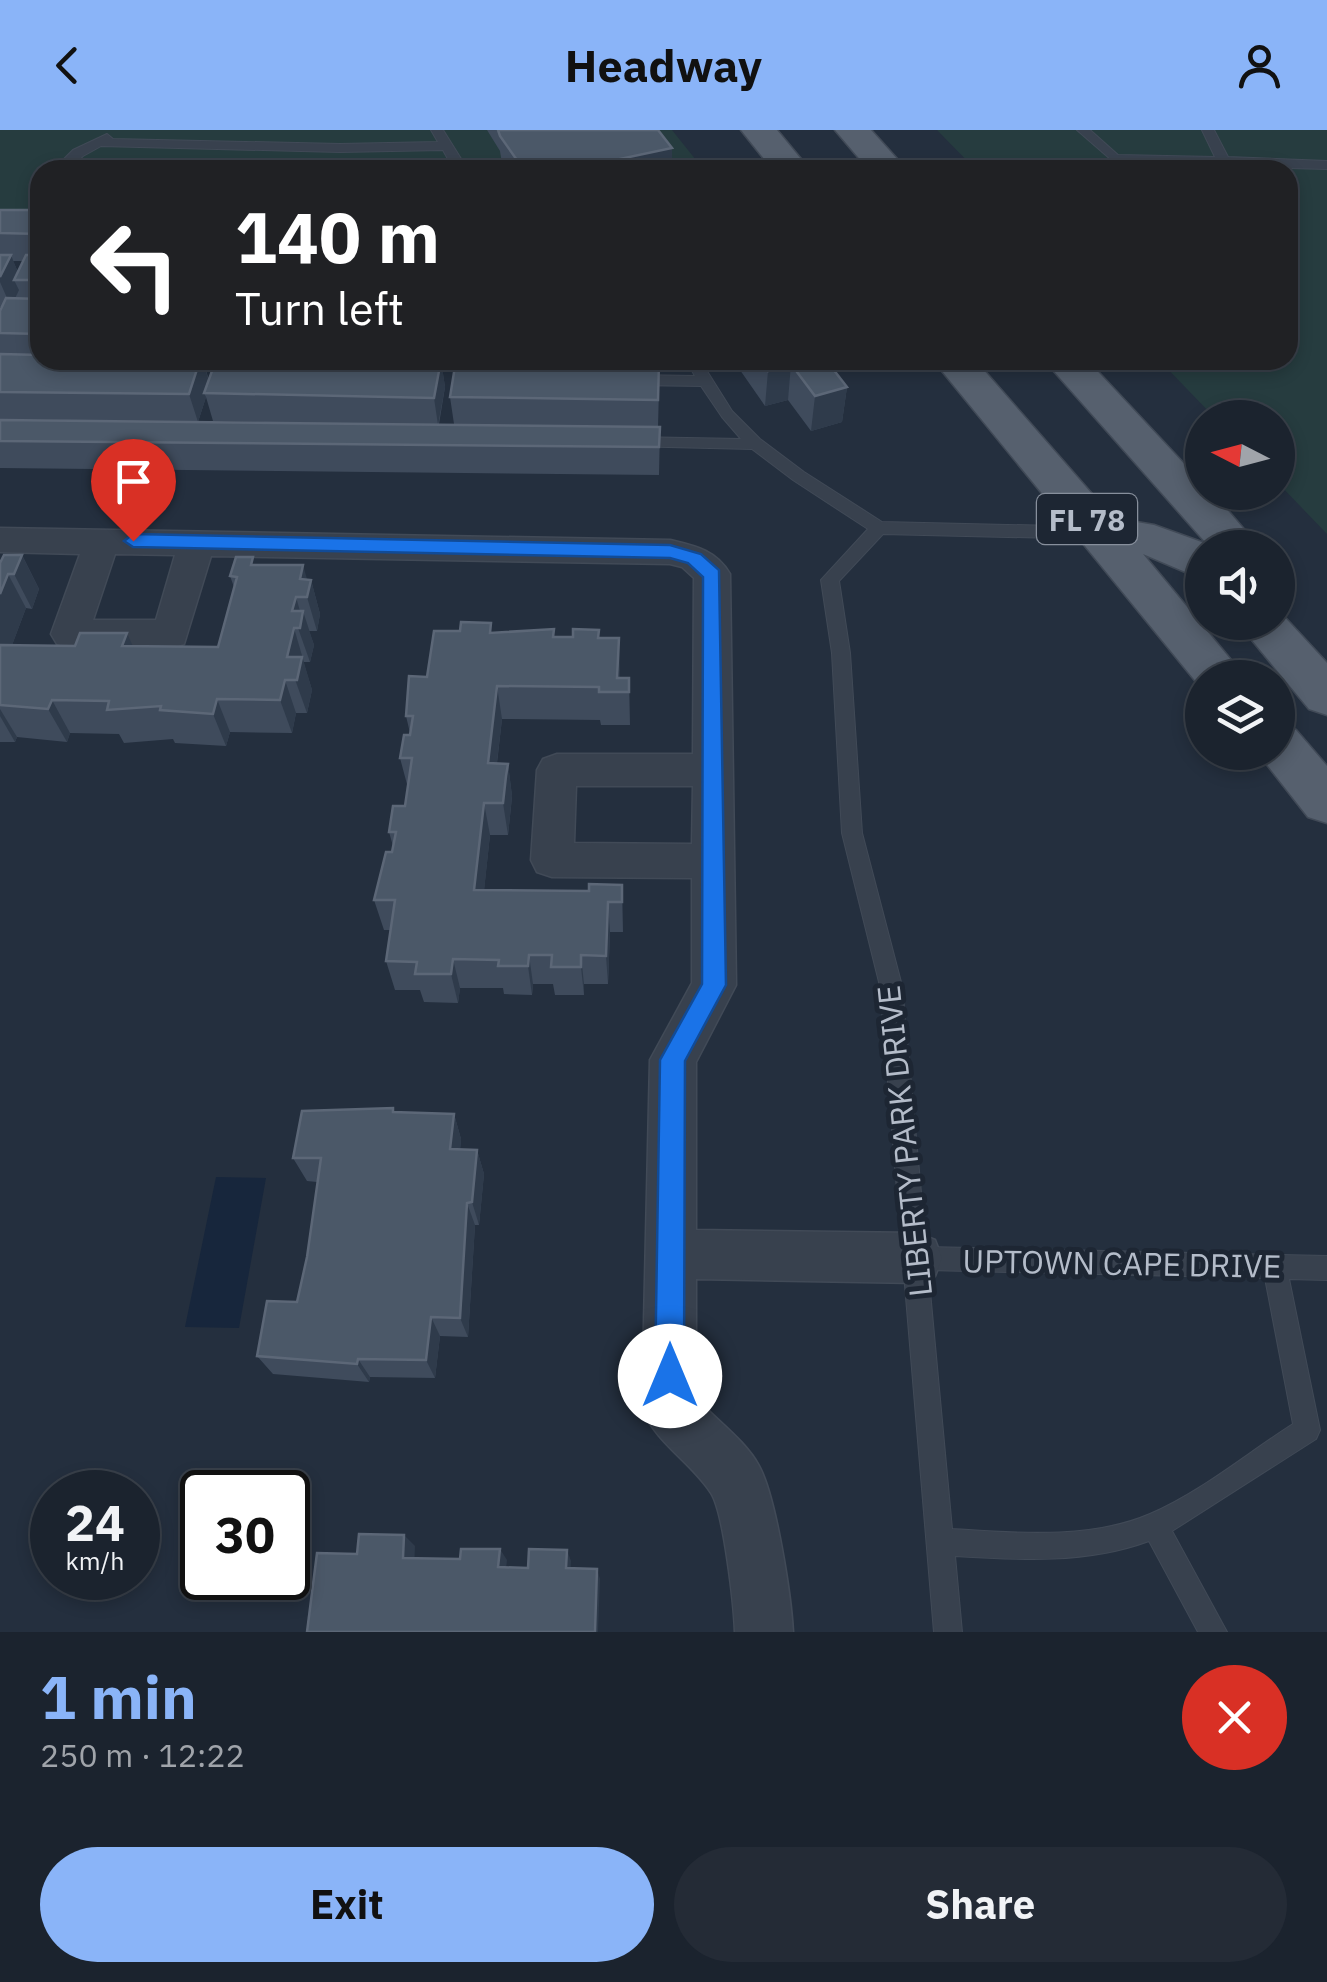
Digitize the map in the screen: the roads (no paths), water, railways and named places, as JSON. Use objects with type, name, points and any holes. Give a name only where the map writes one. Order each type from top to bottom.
[{"type":"main road","points":[[758,130],[784,160]]},
{"type":"main road","points":[[852,130],[880,160]]},
{"type":"main road","name":"FL 78","points":[[961,370],[1207,660]]},
{"type":"main road","name":"FL 78","points":[[1073,370],[1220,530]]},
{"type":"main road","points":[[1100,533],[1155,540],[1185,551]]},
{"type":"main road","points":[[1295,611],[1327,646]]},
{"type":"main road","points":[[1277,640],[1327,696]]},
{"type":"main road","points":[[1295,764],[1327,802]]},
{"type":"street","points":[[0,540],[670,552],[694,558],[712,574],[714,985],[673,1060],[669,1409],[738,1482],[763,1604],[764,1632]]},
{"type":"street","points":[[102,540],[70,634],[171,634],[197,542]]},
{"type":"street","points":[[715,770],[558,770],[552,860],[716,861]]},
{"type":"street","points":[[668,1254],[918,1258]]},
{"type":"lane","points":[[71,160],[122,130]]},
{"type":"lane","points":[[438,130],[456,160]]},
{"type":"lane","points":[[1083,130],[1115,159],[1169,160]]},
{"type":"lane","points":[[1208,130],[1223,160]]},
{"type":"lane","points":[[99,142],[340,148],[449,146]]},
{"type":"lane","points":[[1298,164],[1327,165]]},
{"type":"lane","points":[[699,370],[728,416],[789,468],[879,528],[1100,533]]},
{"type":"lane","points":[[608,380],[706,382]]},
{"type":"lane","points":[[604,442],[760,444]]},
{"type":"lane","name":"LIBERTY PARK DRIVE","points":[[879,528],[830,580],[842,653],[852,833],[891,986],[948,1632]]},
{"type":"lane","name":"UPTOWN CAPE DRIVE","points":[[918,1258],[1327,1268]]},
{"type":"lane","points":[[942,1542],[1014,1546],[1084,1543],[1155,1526],[1317,1424],[1275,1266]]},
{"type":"lane","points":[[1155,1526],[1213,1632]]},
{"type":"water","points":[[216,1177],[266,1178],[239,1328],[185,1327]]}]
